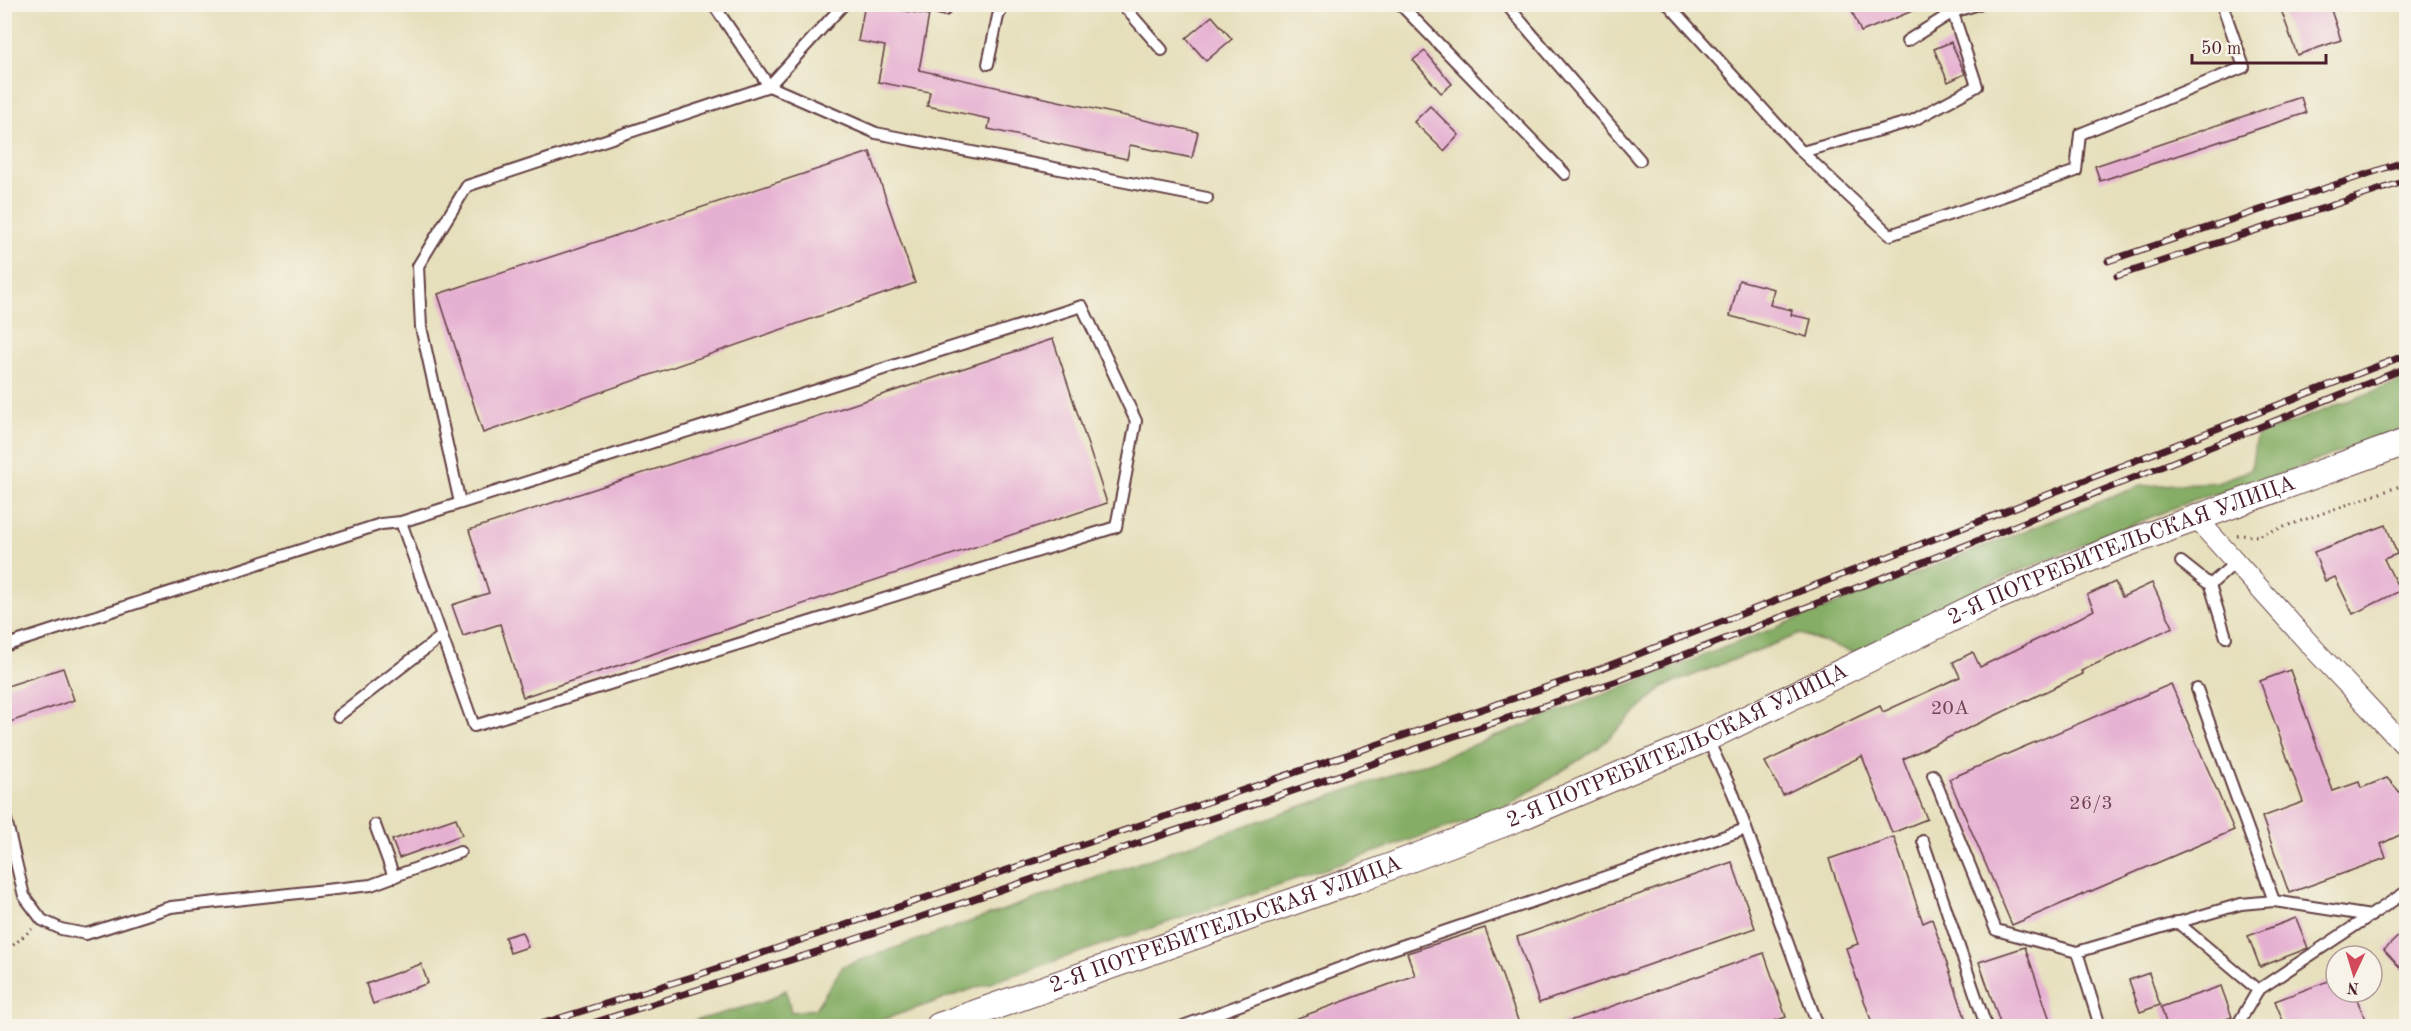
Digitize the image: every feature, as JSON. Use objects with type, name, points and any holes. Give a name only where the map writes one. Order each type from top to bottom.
[{"type":"street","name":"2-Я ПОТРЕБИТЕЛЬСКАЯ УЛИЦА","points":[[939,1026],[1371,874],[1518,818],[1707,738],[1989,600],[2196,518],[2406,442]]},
{"type":"street","points":[[2196,518],[2406,747]]},
{"type":"lane","points":[[713,4],[770,86],[876,133],[1207,198]]},
{"type":"lane","points":[[460,503],[421,327],[418,266],[466,186],[770,86],[844,4]]},
{"type":"lane","points":[[924,4],[945,10]]},
{"type":"lane","points":[[988,64],[998,15],[1005,4]]},
{"type":"lane","points":[[1122,4],[1161,50]]},
{"type":"lane","points":[[1400,4],[1565,174]]},
{"type":"lane","points":[[1506,4],[1640,160]]},
{"type":"lane","points":[[1668,4],[1802,152],[1890,235],[2076,171],[2080,134],[2244,67],[2222,4]]},
{"type":"lane","points":[[1907,41],[1951,8],[1979,4]]},
{"type":"lane","points":[[1802,152],[1912,121],[1977,86],[1951,8]]},
{"type":"lane","points":[[4,646],[381,524],[401,522],[1082,306],[1136,421],[1116,526],[474,726],[401,522]]},
{"type":"lane","points":[[2181,562],[2210,585],[2226,637]]},
{"type":"lane","points":[[2210,585],[2236,562]]},
{"type":"lane","points":[[338,716],[442,636]]},
{"type":"lane","points":[[2198,689],[2274,901]]},
{"type":"lane","points":[[1707,738],[1733,792],[1818,1026]]},
{"type":"lane","points":[[1933,774],[1996,930],[2077,951],[2241,904],[2274,901],[2371,916]]},
{"type":"lane","points":[[4,811],[24,896],[42,920],[61,929],[86,934],[171,907],[372,885],[460,852]]},
{"type":"lane","points":[[375,825],[394,876]]},
{"type":"lane","points":[[1183,1026],[1381,953],[1746,829]]},
{"type":"lane","points":[[1923,841],[1986,1026]]},
{"type":"lane","points":[[2231,1026],[2238,1024],[2258,990],[2406,892]]},
{"type":"lane","points":[[2177,922],[2258,990]]},
{"type":"lane","points":[[2077,951],[2100,1026]]},
{"type":"path","points":[[4,953],[42,920]]},
{"type":"green space","points":[[2406,379],[2406,427],[2257,483],[2193,500],[1990,583],[1856,653],[1800,634],[1663,687],[1598,748],[1504,808],[864,1026],[676,1026],[767,1001],[786,990],[791,1012],[815,1009],[843,966],[1437,759],[2140,486],[2217,482],[2251,470],[2256,436]]},
{"type":"building","points":[[865,4],[929,15],[919,70],[1198,132],[1192,158],[1130,145],[1127,159],[988,129],[990,119],[927,106],[930,92],[878,82],[885,46],[858,41]]},
{"type":"building","points":[[1849,4],[1927,4],[1927,5],[1861,32]]},
{"type":"building","points":[[2279,4],[2329,4],[2341,40],[2297,55]]},
{"type":"building","points":[[1212,16],[1232,39],[1206,61],[1186,38]]},
{"type":"building","points":[[1951,42],[1965,74],[1948,82],[1934,49]]},
{"type":"building","points":[[1425,51],[1452,84],[1441,93],[1413,60]]},
{"type":"building","points":[[2301,97],[2306,113],[2100,181],[2095,166]]},
{"type":"building","points":[[1430,106],[1459,135],[1444,151],[1414,122]]},
{"type":"building","points":[[870,152],[915,283],[483,433],[438,294]]},
{"type":"building","points":[[1739,280],[1774,289],[1770,305],[1792,310],[1791,315],[1811,319],[1807,337],[1730,316]]},
{"type":"building","points":[[1053,339],[1107,503],[523,697],[500,624],[463,636],[452,605],[489,593],[469,530]]},
{"type":"building","points":[[2386,525],[2397,554],[2384,559],[2400,591],[2353,614],[2335,577],[2325,581],[2314,552]]},
{"type":"building","points":[[2115,582],[2122,597],[2152,583],[2173,627],[2081,671],[2083,674],[1903,759],[1927,819],[1892,833],[1862,756],[1783,795],[1765,762],[1880,706],[1883,712],[1960,677],[1953,662],[1973,652],[1980,667],[2063,627],[2094,610],[2087,595]]},
{"type":"building","points":[[63,668],[74,700],[4,724],[4,687]]},
{"type":"building","points":[[2290,670],[2333,791],[2359,782],[2361,788],[2387,778],[2406,799],[2406,832],[2381,844],[2386,858],[2289,893],[2262,817],[2303,802],[2260,681]]},
{"type":"building","points":[[2171,684],[2234,830],[2012,925],[1949,779]]},
{"type":"building","points":[[456,818],[462,835],[399,858],[392,840]]},
{"type":"building","points":[[1894,837],[1923,923],[1932,919],[1968,1026],[1873,1026],[1846,948],[1858,944],[1829,859]]},
{"type":"building","points":[[1732,862],[1755,928],[1539,1003],[1517,937]]},
{"type":"building","points":[[2296,918],[2308,948],[2260,967],[2248,936]]},
{"type":"building","points":[[1485,928],[1520,1026],[1276,1026],[1415,975],[1407,953]]},
{"type":"building","points":[[2406,929],[2406,974],[2384,950]]},
{"type":"building","points":[[522,932],[528,947],[510,953],[505,937]]},
{"type":"building","points":[[2025,947],[2052,1026],[2001,1026],[1979,962]]},
{"type":"building","points":[[1764,953],[1786,1017],[1760,1026],[1561,1026],[1561,1024]]},
{"type":"building","points":[[421,964],[428,983],[373,1004],[366,984]]},
{"type":"building","points":[[2149,973],[2160,1005],[2140,1012],[2129,980]]},
{"type":"building","points":[[2324,983],[2324,1004],[2359,1004],[2365,1019],[2347,1026],[2285,1026],[2275,1001]]},
{"type":"building","points":[[2221,986],[2232,1017],[2205,1026],[2167,1026],[2161,1007]]},
{"type":"railway","points":[[2108,261],[2406,161]]},
{"type":"railway","points":[[2117,276],[2406,181]]},
{"type":"railway","points":[[534,1026],[695,976],[1600,669],[2406,355]]},
{"type":"railway","points":[[583,1026],[835,946],[1617,681],[1987,537],[2406,368]]}]
